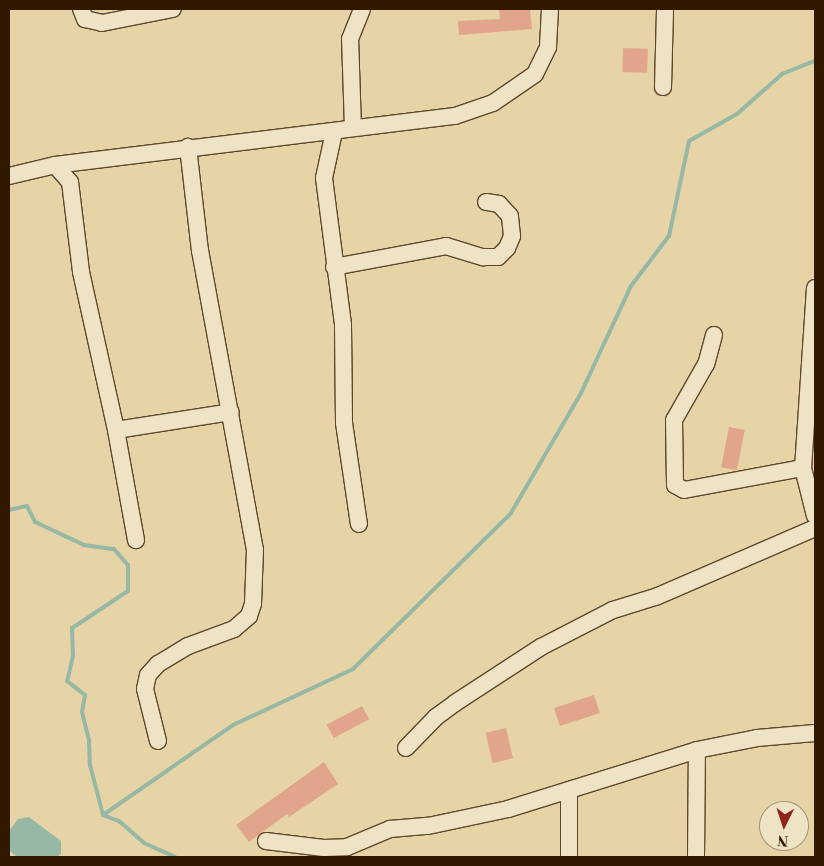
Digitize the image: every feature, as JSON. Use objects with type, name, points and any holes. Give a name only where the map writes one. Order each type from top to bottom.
[{"type":"street","points":[[81,9],[85,19],[102,23],[173,9]]},
{"type":"street","points":[[353,128],[350,39],[362,9]]},
{"type":"street","points":[[9,176],[55,165],[188,147],[334,132],[454,116],[492,103],[535,74],[548,47],[550,9]]},
{"type":"street","points":[[663,87],[665,9]]},
{"type":"street","points":[[334,132],[324,178],[343,325],[344,423],[359,524]]},
{"type":"street","points":[[158,741],[145,689],[148,675],[158,664],[188,646],[234,629],[249,616],[252,604],[255,550],[200,251],[188,147]]},
{"type":"street","points":[[70,182],[81,162]]},
{"type":"street","points":[[55,165],[70,182],[81,272],[116,430],[136,540]]},
{"type":"street","points":[[334,267],[446,246],[483,257],[498,257],[507,248],[512,236],[510,216],[499,204],[486,202]]},
{"type":"street","points":[[815,288],[803,468],[815,516]]},
{"type":"street","points":[[714,335],[706,364],[674,420],[675,485],[684,490],[803,468]]},
{"type":"street","points":[[116,430],[231,412]]},
{"type":"street","points":[[406,748],[448,707],[482,682],[542,647],[613,610],[658,596],[815,528]]},
{"type":"street","points":[[266,841],[324,848],[347,847],[390,829],[428,826],[508,809],[569,792],[697,750],[757,738],[815,733]]},
{"type":"street","points":[[696,857],[697,750]]},
{"type":"street","points":[[569,792],[569,857]]},
{"type":"shaded area","points":[[29,817],[61,841],[61,854],[56,857],[17,857],[9,850],[9,831],[18,819]]},
{"type":"building","points":[[499,9],[530,9],[532,29],[459,35],[458,21],[500,19]]},
{"type":"building","points":[[623,48],[648,49],[647,73],[622,72]]},
{"type":"building","points":[[729,427],[745,430],[737,470],[721,467]]},
{"type":"building","points":[[594,695],[600,713],[560,726],[554,708]]},
{"type":"building","points":[[362,706],[369,719],[334,738],[327,725]]},
{"type":"building","points":[[506,728],[513,758],[493,763],[486,733]]},
{"type":"building","points":[[324,762],[338,784],[289,817],[287,814],[249,842],[236,825]]},
{"type":"waterway","points":[[103,815],[233,725],[353,669],[511,513],[581,393],[631,286],[669,236],[689,141],[737,114],[782,74],[815,61]]},
{"type":"waterway","points":[[9,510],[27,506],[35,522],[84,545],[114,549],[128,565],[128,591],[72,628],[73,656],[67,681],[85,695],[82,712],[89,741],[90,765],[103,815],[119,821],[144,843],[175,857]]}]
